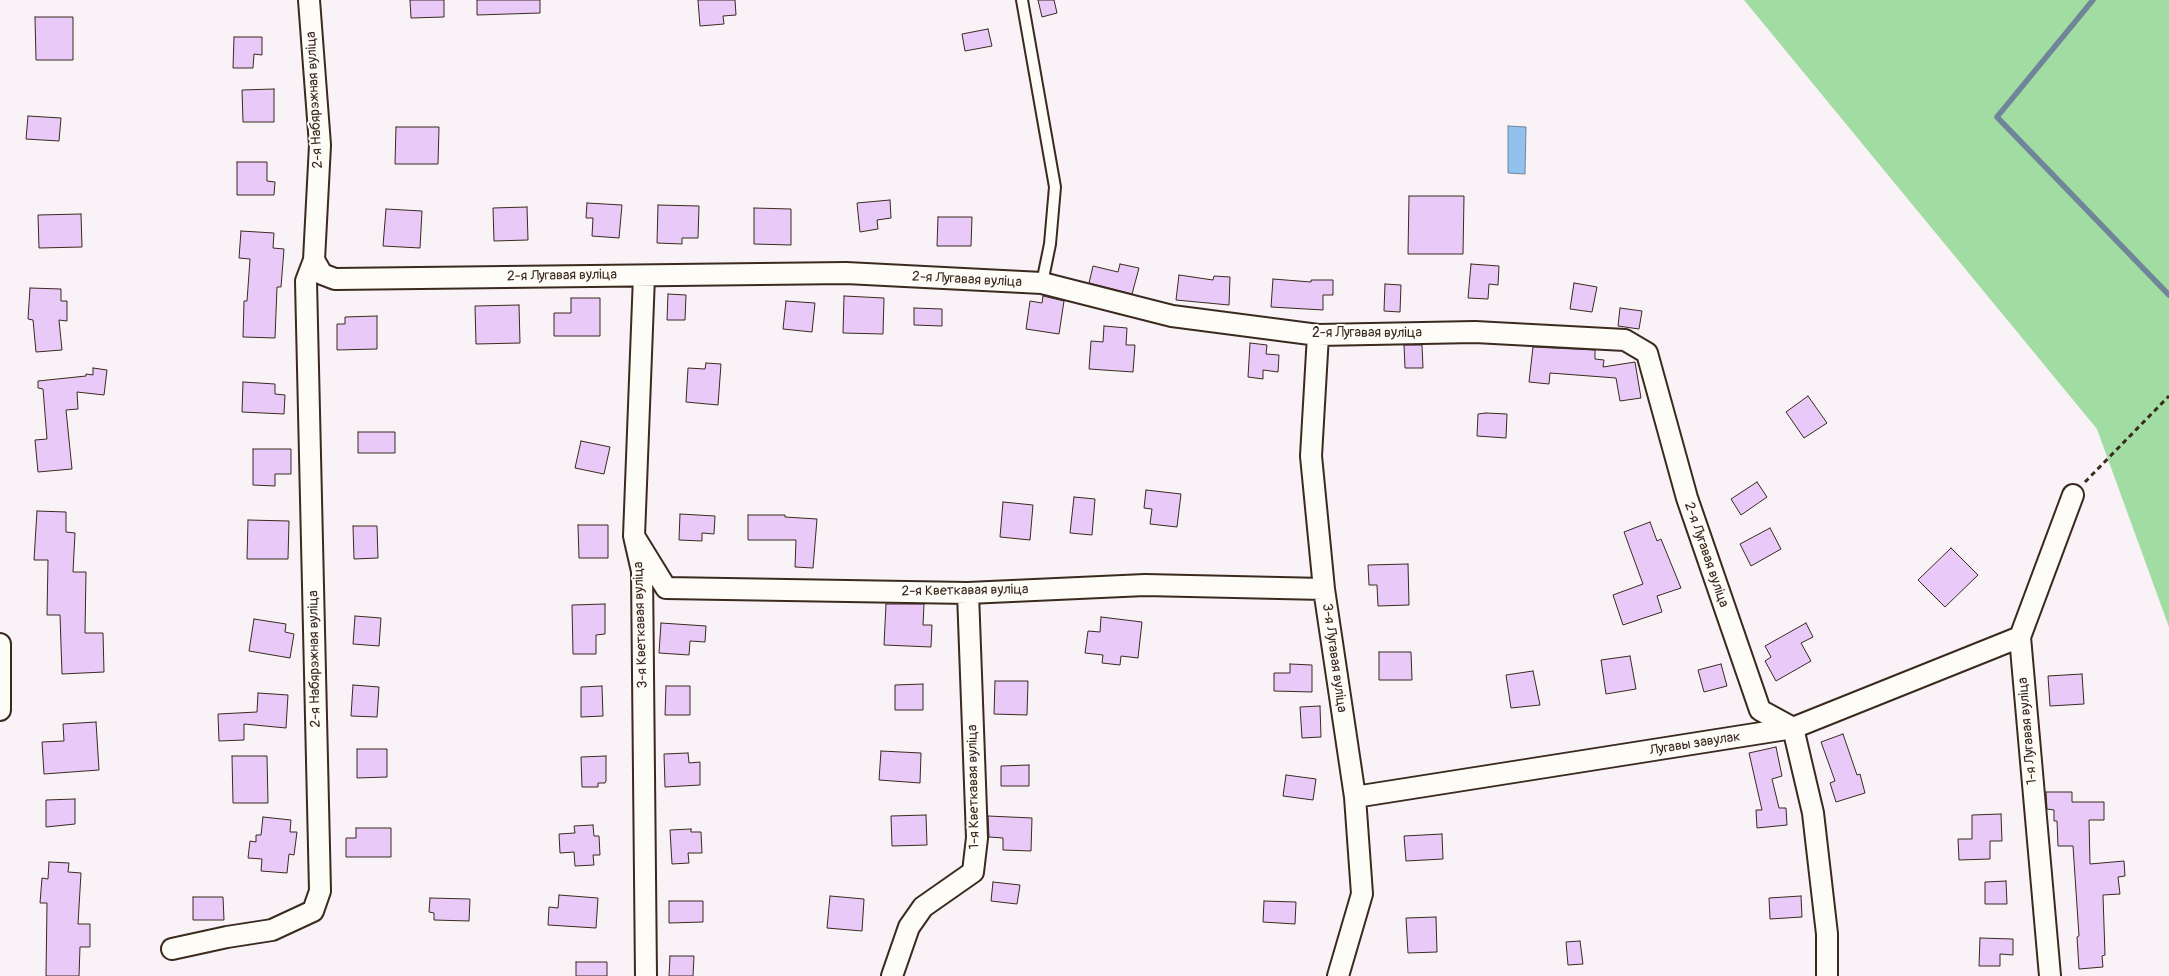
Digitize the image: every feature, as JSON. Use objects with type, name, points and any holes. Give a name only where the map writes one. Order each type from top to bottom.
[{"type":"street","name":"2-я Набярэжная вуліца","points":[[172,949],[227,937],[272,930],[313,911],[320,892],[306,281],[314,260],[320,145],[310,0]]},
{"type":"street","name":"2-я Лугавая вуліца","points":[[314,260],[322,274],[335,279],[846,273],[1042,283],[1172,316],[1318,335],[1475,332],[1625,340],[1647,353],[1687,498],[1760,710],[1792,728]]},
{"type":"street","name":"3-я Кветкавая вуліца","points":[[644,276],[634,536],[642,571],[646,976]]},
{"type":"street","name":"3-я Лугавая вуліца","points":[[1318,335],[1311,456],[1324,588],[1355,797],[1362,894],[1338,976]]},
{"type":"street","name":"1-я Лугавая вуліца","points":[[2050,976],[2020,637],[2072,495]]},
{"type":"street","name":"2-я Кветкавая вуліца","points":[[634,536],[666,588],[968,594],[1145,586],[1324,588]]},
{"type":"street","name":"1-я Кветкавая вуліца","points":[[892,976],[909,928],[923,907],[973,872],[977,838],[968,594]]},
{"type":"street","name":"Лугавы завулак","points":[[1355,797],[1792,728],[2020,637]]},
{"type":"street","points":[[0,644],[0,710]]},
{"type":"street","points":[[1792,728],[1813,813],[1826,934],[1827,976]]},
{"type":"lane","points":[[1022,0],[1055,187],[1050,244],[1042,283]]},
{"type":"path","points":[[2072,495],[2169,396]]},
{"type":"green space","points":[[1744,0],[2169,0],[2169,627],[2097,429]]},
{"type":"water","points":[[1508,126],[1526,127],[1525,174],[1508,173]]},
{"type":"building","points":[[410,0],[444,0],[444,17],[411,18]]},
{"type":"building","points":[[477,0],[540,0],[540,13],[477,15]]},
{"type":"building","points":[[698,0],[735,0],[736,15],[723,16],[724,24],[700,26]]},
{"type":"building","points":[[1038,0],[1054,0],[1057,13],[1042,17]]},
{"type":"building","points":[[35,17],[73,17],[73,60],[36,60]]},
{"type":"building","points":[[988,29],[992,46],[965,51],[962,34]]},
{"type":"building","points":[[234,37],[262,37],[262,55],[254,54],[253,68],[233,68]]},
{"type":"building","points":[[274,89],[274,122],[243,122],[242,90]]},
{"type":"building","points":[[28,116],[61,118],[59,141],[26,139]]},
{"type":"building","points":[[396,127],[439,127],[438,164],[395,164]]},
{"type":"building","points":[[237,162],[267,162],[267,181],[275,182],[274,195],[237,195]]},
{"type":"building","points":[[1409,196],[1464,196],[1463,254],[1408,254]]},
{"type":"building","points":[[890,200],[891,218],[877,220],[878,229],[860,232],[857,203]]},
{"type":"building","points":[[587,203],[622,205],[619,238],[592,236],[593,218],[586,218]]},
{"type":"building","points":[[658,205],[699,206],[698,238],[682,238],[682,244],[657,243]]},
{"type":"building","points":[[527,207],[528,240],[494,241],[493,208]]},
{"type":"building","points":[[754,208],[791,209],[791,245],[754,244]]},
{"type":"building","points":[[386,209],[422,211],[420,248],[383,246]]},
{"type":"building","points":[[81,214],[82,247],[39,248],[38,215]]},
{"type":"building","points":[[938,217],[972,217],[971,246],[937,246]]},
{"type":"building","points":[[241,231],[274,233],[273,248],[284,249],[281,287],[277,287],[275,338],[243,337],[244,301],[247,301],[250,259],[239,258]]},
{"type":"building","points":[[1120,264],[1139,268],[1132,294],[1089,283],[1093,266],[1118,272]]},
{"type":"building","points":[[1471,264],[1499,266],[1498,285],[1489,284],[1488,299],[1468,298]]},
{"type":"building","points":[[1179,275],[1213,280],[1214,276],[1230,277],[1229,305],[1176,300]]},
{"type":"building","points":[[1273,279],[1311,282],[1311,280],[1333,280],[1333,295],[1323,295],[1323,310],[1271,307]]},
{"type":"building","points":[[1574,283],[1597,287],[1592,312],[1570,309]]},
{"type":"building","points":[[1385,284],[1401,285],[1400,312],[1384,311]]},
{"type":"building","points":[[30,288],[61,289],[61,301],[67,301],[67,321],[59,320],[62,350],[36,352],[33,320],[28,319]]},
{"type":"building","points":[[668,294],[686,295],[685,320],[667,320]]},
{"type":"building","points":[[844,296],[884,298],[883,334],[843,333]]},
{"type":"building","points":[[1043,296],[1064,301],[1059,334],[1026,329],[1030,301],[1042,303]]},
{"type":"building","points":[[571,298],[600,298],[600,336],[554,336],[554,313],[571,313]]},
{"type":"building","points":[[786,301],[815,303],[812,332],[783,329]]},
{"type":"building","points":[[519,305],[520,343],[476,344],[475,306]]},
{"type":"building","points":[[914,308],[942,309],[942,326],[914,325]]},
{"type":"building","points":[[1620,308],[1642,311],[1639,329],[1618,326]]},
{"type":"building","points":[[377,316],[377,349],[337,350],[337,324],[345,324],[345,317]]},
{"type":"building","points":[[1104,326],[1127,328],[1126,345],[1135,345],[1133,372],[1089,369],[1091,341],[1103,342]]},
{"type":"building","points":[[1250,343],[1267,345],[1266,354],[1279,355],[1278,372],[1263,370],[1263,379],[1248,377]]},
{"type":"building","points":[[1404,345],[1422,345],[1423,368],[1405,368]]},
{"type":"building","points":[[1533,347],[1595,350],[1595,359],[1604,360],[1603,367],[1635,362],[1641,398],[1620,401],[1616,378],[1550,373],[1549,384],[1529,382]]},
{"type":"building","points":[[706,363],[721,364],[718,405],[686,402],[688,368],[705,369]]},
{"type":"building","points":[[93,368],[107,370],[104,395],[77,392],[78,409],[66,410],[72,469],[38,472],[35,440],[47,439],[43,389],[38,388],[38,381],[86,376],[86,374],[93,375]]},
{"type":"building","points":[[243,382],[275,384],[275,394],[285,395],[284,414],[242,412]]},
{"type":"building","points":[[1808,396],[1827,423],[1804,438],[1786,412]]},
{"type":"building","points":[[1478,414],[1507,414],[1506,438],[1477,436]]},
{"type":"building","points":[[358,432],[395,432],[395,453],[358,453]]},
{"type":"building","points":[[581,441],[610,447],[604,474],[575,468]]},
{"type":"building","points":[[253,449],[291,449],[291,474],[275,474],[275,486],[253,485]]},
{"type":"building","points":[[1757,482],[1767,497],[1741,515],[1731,499]]},
{"type":"building","points":[[1146,490],[1181,494],[1177,527],[1150,524],[1152,509],[1144,508]]},
{"type":"building","points":[[1074,497],[1095,499],[1092,535],[1070,533]]},
{"type":"building","points":[[1003,502],[1033,505],[1030,540],[1000,537]]},
{"type":"building","points":[[37,511],[66,512],[66,532],[75,533],[73,572],[86,572],[85,633],[103,633],[104,672],[62,674],[60,615],[47,615],[48,560],[34,560]]},
{"type":"building","points":[[680,514],[715,516],[714,534],[702,533],[702,541],[679,540]]},
{"type":"building","points":[[748,515],[785,515],[785,517],[817,519],[813,568],[795,567],[796,540],[748,540]]},
{"type":"building","points":[[248,520],[289,521],[288,559],[247,559]]},
{"type":"building","points":[[1650,522],[1657,541],[1661,539],[1681,588],[1657,596],[1662,612],[1623,625],[1613,595],[1643,584],[1624,532]]},
{"type":"building","points":[[578,525],[608,525],[608,558],[579,558]]},
{"type":"building","points":[[353,526],[377,526],[378,558],[354,559]]},
{"type":"building","points":[[1770,528],[1781,549],[1751,566],[1740,544]]},
{"type":"building","points":[[1951,548],[1978,575],[1945,607],[1918,580]]},
{"type":"building","points":[[1408,564],[1409,605],[1378,606],[1377,585],[1369,585],[1368,565]]},
{"type":"building","points":[[605,604],[605,634],[596,635],[596,654],[573,654],[572,605]]},
{"type":"building","points":[[886,604],[924,604],[923,625],[932,625],[931,647],[884,645]]},
{"type":"building","points":[[355,616],[381,618],[379,646],[353,644]]},
{"type":"building","points":[[1101,617],[1142,622],[1138,658],[1121,656],[1120,665],[1102,663],[1103,655],[1085,653],[1088,631],[1100,632]]},
{"type":"building","points":[[254,619],[286,624],[285,632],[294,634],[290,658],[249,651]]},
{"type":"building","points":[[661,623],[706,626],[705,642],[690,641],[689,655],[659,653]]},
{"type":"building","points":[[1806,623],[1813,637],[1801,643],[1811,661],[1776,681],[1765,661],[1771,657],[1765,646]]},
{"type":"building","points":[[1379,652],[1411,652],[1412,680],[1379,680]]},
{"type":"building","points":[[1630,656],[1636,689],[1606,694],[1601,660]]},
{"type":"building","points":[[1290,664],[1312,665],[1312,692],[1274,691],[1274,673],[1290,673]]},
{"type":"building","points":[[1721,664],[1727,686],[1704,692],[1698,670]]},
{"type":"building","points":[[1533,671],[1540,705],[1511,708],[1506,675]]},
{"type":"building","points":[[2082,674],[2084,704],[2050,706],[2048,676]]},
{"type":"building","points":[[995,681],[1028,681],[1027,715],[994,714]]},
{"type":"building","points":[[923,684],[923,710],[895,710],[895,685]]},
{"type":"building","points":[[353,685],[379,687],[377,717],[351,716]]},
{"type":"building","points":[[602,686],[603,716],[581,717],[581,687]]},
{"type":"building","points":[[666,686],[690,686],[690,715],[665,715]]},
{"type":"building","points":[[258,693],[288,695],[286,728],[244,724],[244,740],[219,741],[218,714],[257,712]]},
{"type":"building","points":[[1320,706],[1321,737],[1302,738],[1300,707]]},
{"type":"building","points":[[96,722],[99,770],[44,774],[42,742],[64,741],[63,724]]},
{"type":"building","points":[[1843,734],[1857,775],[1860,774],[1865,793],[1836,802],[1830,783],[1835,781],[1821,742]]},
{"type":"building","points":[[1776,747],[1782,776],[1772,779],[1779,808],[1786,808],[1787,825],[1757,828],[1756,810],[1762,810],[1749,753]]},
{"type":"building","points":[[357,749],[387,749],[387,777],[357,778]]},
{"type":"building","points":[[881,751],[921,753],[920,783],[879,780]]},
{"type":"building","points":[[688,753],[689,763],[700,762],[700,785],[665,787],[664,754]]},
{"type":"building","points":[[232,756],[267,756],[268,803],[233,803]]},
{"type":"building","points":[[606,756],[605,783],[598,783],[598,787],[582,787],[581,757]]},
{"type":"building","points":[[1029,765],[1029,786],[1001,786],[1001,766]]},
{"type":"building","points":[[1286,775],[1316,779],[1313,800],[1283,796]]},
{"type":"building","points":[[2046,792],[2072,792],[2072,802],[2104,802],[2104,820],[2089,820],[2090,864],[2124,861],[2125,876],[2118,877],[2120,894],[2103,895],[2105,955],[2102,956],[2103,967],[2079,969],[2077,937],[2079,936],[2073,846],[2058,846],[2057,821],[2054,821],[2054,810],[2047,809]]},
{"type":"building","points":[[75,799],[75,824],[46,827],[46,800]]},
{"type":"building","points":[[2001,814],[2002,841],[1990,841],[1990,859],[1959,860],[1958,839],[1972,839],[1972,815]]},
{"type":"building","points":[[926,815],[927,845],[892,846],[891,816]]},
{"type":"building","points":[[988,816],[1032,818],[1031,851],[1003,850],[1003,838],[989,837]]},
{"type":"building","points":[[263,817],[291,820],[290,832],[297,832],[294,855],[289,854],[287,873],[261,871],[262,859],[248,858],[250,841],[256,842],[256,835],[261,835]]},
{"type":"building","points":[[593,825],[594,836],[599,836],[600,855],[593,855],[594,865],[575,866],[574,852],[560,853],[559,834],[575,833],[574,826]]},
{"type":"building","points":[[356,828],[391,828],[391,857],[346,857],[346,838],[356,838]]},
{"type":"building","points":[[691,829],[691,832],[701,832],[702,853],[688,853],[689,863],[672,864],[670,830]]},
{"type":"building","points":[[1442,834],[1443,859],[1406,861],[1404,836]]},
{"type":"building","points":[[49,862],[69,863],[68,872],[81,873],[78,924],[90,924],[90,947],[80,947],[79,976],[46,976],[47,903],[40,903],[42,878],[48,879]]},
{"type":"building","points":[[2006,881],[2007,904],[1985,904],[1985,882]]},
{"type":"building","points":[[993,882],[1020,885],[1017,904],[991,901]]},
{"type":"building","points":[[559,895],[598,898],[596,928],[548,925],[549,907],[558,908]]},
{"type":"building","points":[[830,896],[864,899],[862,931],[827,928]]},
{"type":"building","points":[[1801,896],[1802,917],[1770,919],[1769,898]]},
{"type":"building","points":[[193,897],[223,897],[224,920],[193,920]]},
{"type":"building","points":[[430,898],[470,899],[469,921],[434,920],[434,913],[429,912]]},
{"type":"building","points":[[669,901],[703,901],[703,922],[669,923]]},
{"type":"building","points":[[1264,901],[1296,902],[1295,924],[1263,922]]},
{"type":"building","points":[[1436,917],[1437,952],[1408,953],[1406,918]]},
{"type":"building","points":[[1980,938],[2013,939],[2013,955],[2000,954],[2000,966],[1979,966]]},
{"type":"building","points":[[1580,941],[1583,964],[1568,965],[1566,942]]},
{"type":"building","points":[[670,956],[694,956],[693,976],[669,976]]},
{"type":"building","points":[[576,962],[607,962],[607,976],[576,976]]},
{"type":"waterway","points":[[2093,0],[1997,117],[2169,295]]}]
